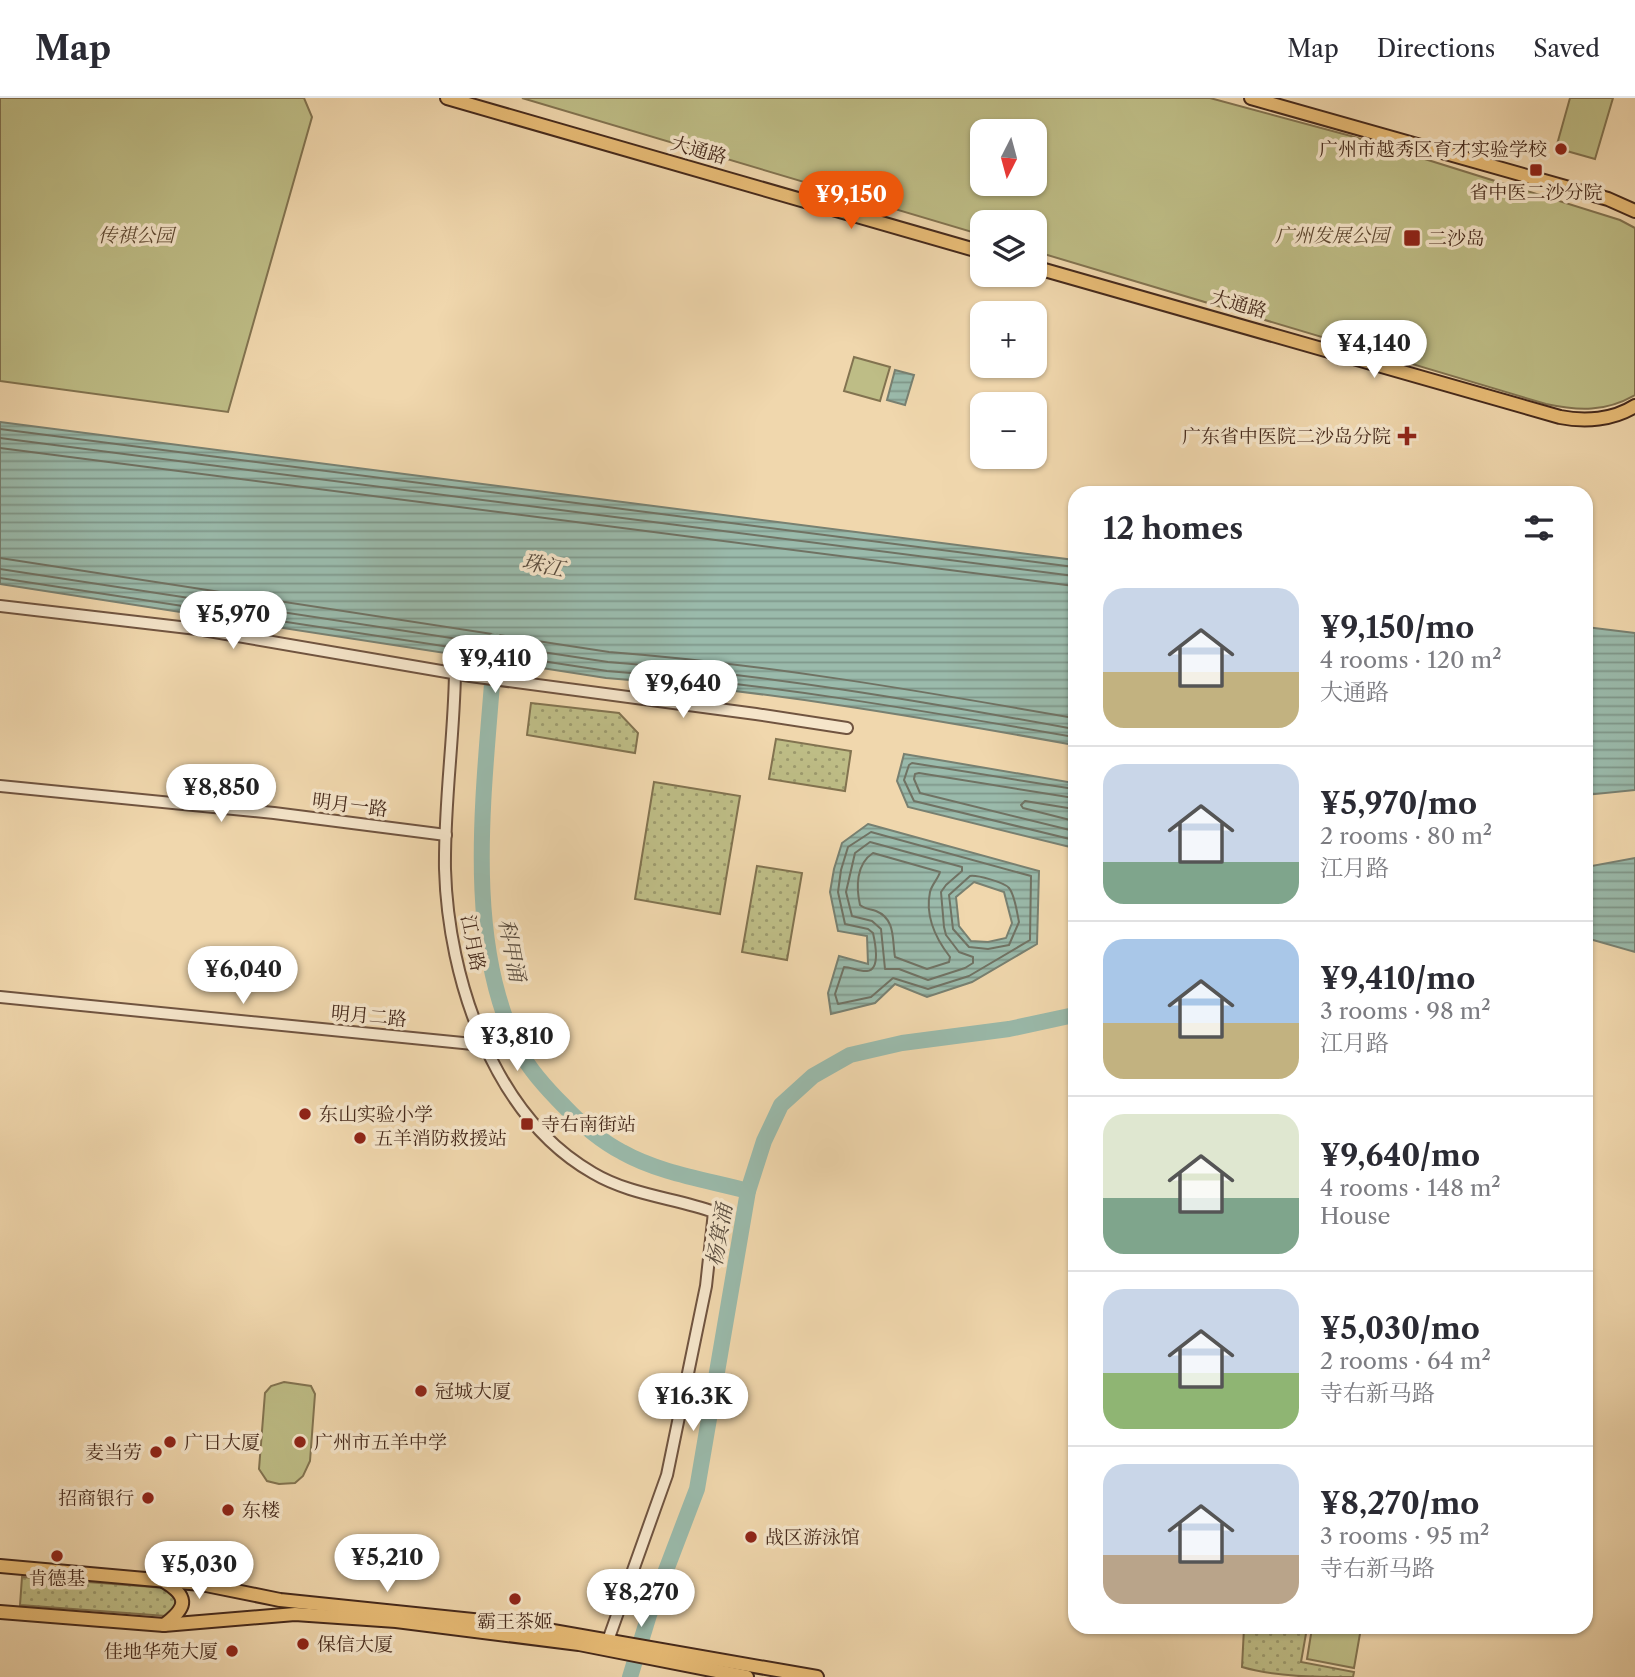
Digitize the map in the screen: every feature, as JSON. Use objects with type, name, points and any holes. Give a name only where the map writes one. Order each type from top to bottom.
[{"type":"main road","name":"大通路","points":[[447,98],[970,249]]},
{"type":"main road","points":[[1251,98],[1608,200],[1635,211]]},
{"type":"main road","name":"大通路","points":[[1047,271],[1551,415],[1590,420],[1628,411],[1635,406]]},
{"type":"main road","points":[[0,1566],[201,1584],[280,1600],[474,1619],[658,1654],[817,1677]]},
{"type":"main road","points":[[162,1581],[180,1592],[183,1601],[178,1614],[164,1625]]},
{"type":"main road","points":[[0,1612],[164,1625],[262,1616],[315,1615],[611,1645]]},
{"type":"main road","points":[[658,1654],[747,1677]]},
{"type":"street","points":[[0,606],[197,629],[470,676],[847,728]]},
{"type":"street","name":"江月路","points":[[455,673],[445,872],[453,933],[470,1010],[483,1045],[513,1095],[534,1122],[580,1166],[614,1184],[714,1212],[706,1286],[667,1475],[611,1645]]},
{"type":"street","name":"明月一路","points":[[0,786],[274,813],[446,835]]},
{"type":"street","name":"明月二路","points":[[0,997],[483,1045]]},
{"type":"green space","name":"传祺公园","points":[[0,98],[304,98],[312,117],[228,412],[0,381]]},
{"type":"green space","name":"广州发展公园","points":[[522,98],[1210,98],[1351,136],[1620,220],[1635,228],[1635,395],[1602,407],[1570,408],[1546,404],[1047,255],[1047,210],[970,210],[970,231]]},
{"type":"green space","points":[[1570,98],[1613,98],[1595,159],[1556,148]]},
{"type":"green space","points":[[854,357],[890,367],[880,401],[844,391]]},
{"type":"green space","points":[[531,703],[619,713],[638,733],[635,753],[527,735]]},
{"type":"green space","points":[[776,739],[851,751],[845,791],[769,779]]},
{"type":"green space","points":[[654,782],[740,796],[720,914],[635,899]]},
{"type":"green space","points":[[757,866],[802,873],[787,960],[742,952]]},
{"type":"green space","points":[[284,1382],[311,1386],[315,1394],[310,1461],[303,1476],[295,1483],[279,1484],[267,1481],[259,1469],[265,1393],[271,1386]]},
{"type":"green space","points":[[22,1577],[166,1588],[176,1601],[173,1611],[166,1616],[20,1605]]},
{"type":"green space","points":[[1244,1634],[1306,1634],[1301,1662],[1354,1672],[1353,1677],[1282,1675],[1242,1667]]},
{"type":"green space","points":[[1311,1634],[1360,1634],[1354,1668],[1307,1659]]},
{"type":"water","points":[[895,370],[914,375],[905,405],[887,400]]},
{"type":"water","name":"珠江","points":[[0,422],[1068,559],[1068,744],[841,706],[606,678],[0,584]]},
{"type":"water","points":[[1593,628],[1635,633],[1635,790],[1593,794]]},
{"type":"water","points":[[904,754],[1068,782],[1068,847],[908,807],[897,781]]},
{"type":"water","points":[[868,824],[1039,871],[1037,944],[972,982],[927,997],[895,984],[875,1003],[831,1014],[828,993],[839,956],[868,964],[867,936],[838,931],[830,892],[842,843]],"holes":[[[974,882],[1004,892],[1012,923],[1006,938],[988,942],[971,941],[959,926],[956,897]]]},
{"type":"water","points":[[1635,858],[1635,952],[1593,940],[1593,866]]},
{"type":"waterway","name":"科甲涌","points":[[495,641],[484,796],[483,905],[489,957],[502,1007],[521,1053],[541,1081],[571,1113],[591,1132],[614,1147],[667,1171],[748,1191]]},
{"type":"waterway","name":"杨箕涌","points":[[630,1677],[649,1615],[697,1489],[748,1191],[764,1141],[781,1105],[813,1076],[850,1055],[902,1043],[1009,1029],[1068,1016]]},
{"type":"place","name":"广州市越秀区育才实验学校","points":[[1561,149]]},
{"type":"place","name":"省中医二沙分院","points":[[1536,170]]},
{"type":"place","name":"二沙岛","points":[[1412,238]]},
{"type":"place","name":"广东省中医院二沙岛分院","points":[[1407,436]]},
{"type":"place","name":"东山实验小学","points":[[305,1114]]},
{"type":"place","name":"寺右南街站","points":[[527,1124]]},
{"type":"place","name":"五羊消防救援站","points":[[360,1138]]},
{"type":"place","name":"冠城大厦","points":[[421,1391]]},
{"type":"place","name":"广日大厦","points":[[170,1442]]},
{"type":"place","name":"广州市五羊中学","points":[[300,1442]]},
{"type":"place","name":"麦当劳","points":[[156,1452]]},
{"type":"place","name":"招商银行","points":[[148,1498]]},
{"type":"place","name":"东楼","points":[[228,1510]]},
{"type":"place","name":"战区游泳馆","points":[[751,1537]]},
{"type":"place","name":"肯德基","points":[[57,1556]]},
{"type":"place","name":"霸王茶姬","points":[[515,1599]]},
{"type":"place","name":"保信大厦","points":[[303,1644]]},
{"type":"place","name":"佳地华苑大厦","points":[[232,1651]]}]
